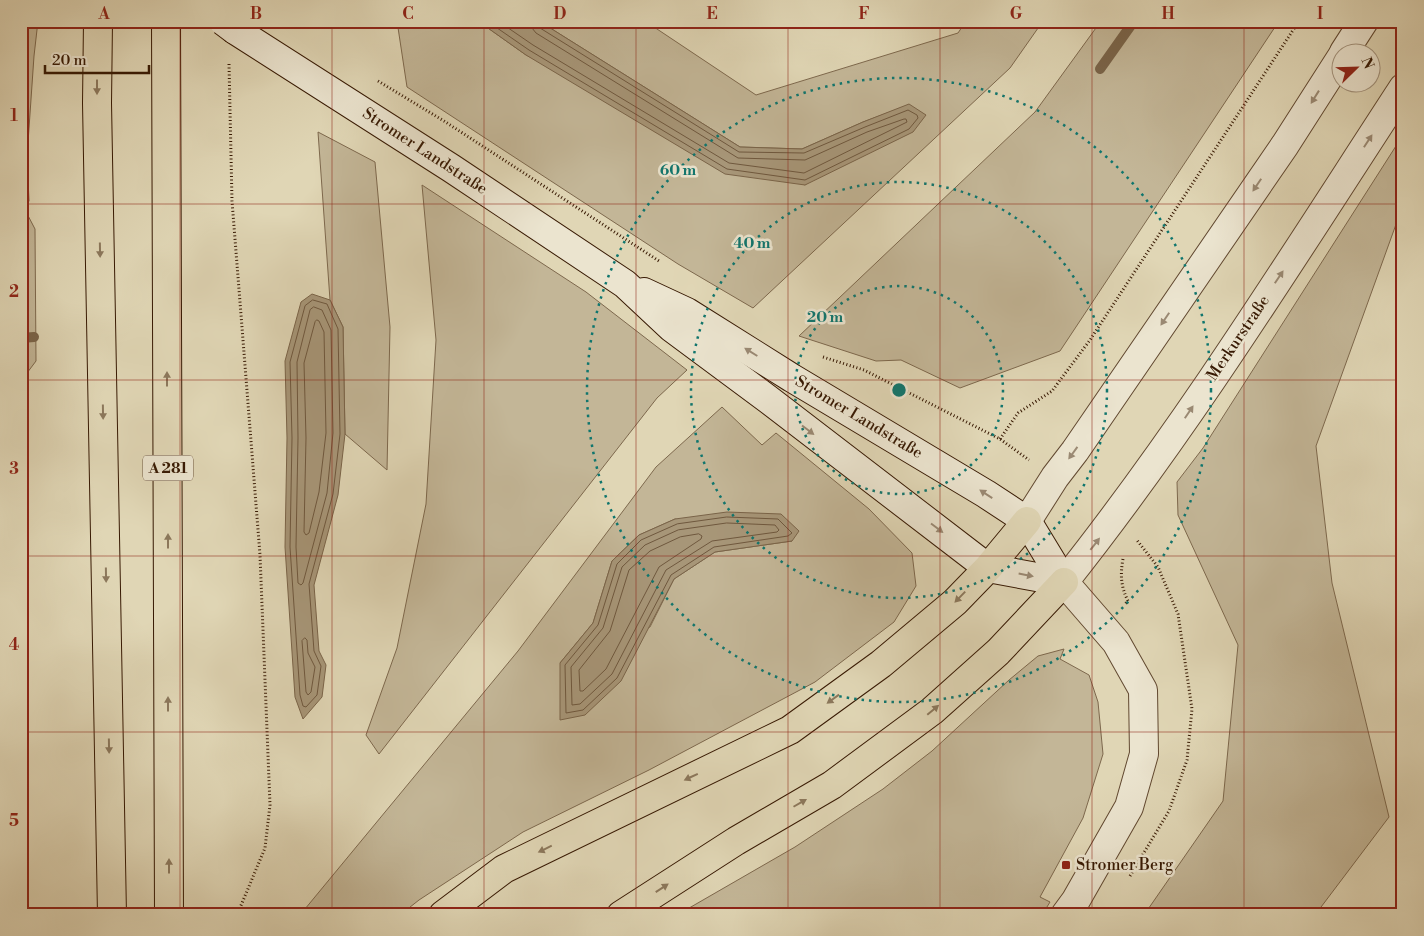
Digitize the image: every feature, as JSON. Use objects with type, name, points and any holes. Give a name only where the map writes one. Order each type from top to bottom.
[{"type":"highway","points":[[98,21],[98,123],[112,915]]},
{"type":"highway","name":"A 281","points":[[166,21],[169,915]]},
{"type":"highway","points":[[443,915],[504,869],[790,730],[881,664],[955,602],[988,568],[1026,521]]},
{"type":"highway","points":[[621,915],[736,841],[832,785],[926,716],[998,652],[1064,582]]},
{"type":"street","points":[[1350,42],[1364,21]]},
{"type":"street","name":"Stromer Landstraße","points":[[229,25],[334,91],[680,320],[792,378],[912,448],[1026,521],[1064,582],[1116,642],[1143,690],[1144,754],[1129,807],[1066,915]]},
{"type":"street","points":[[1026,521],[1285,145],[1332,72]]},
{"type":"street","name":"Merkurstraße","points":[[1064,582],[1114,519],[1164,451],[1403,88]]},
{"type":"street","name":"Stromer Landstraße","points":[[680,320],[769,400],[988,568],[1064,582]]},
{"type":"path","points":[[822,356],[864,370],[1000,439],[1018,413],[1052,391],[1090,340],[1299,21]]},
{"type":"path","points":[[228,59],[232,201],[260,555],[270,805],[265,848],[237,915]]},
{"type":"path","points":[[378,80],[665,266]]},
{"type":"path","points":[[1130,544],[1134,536]]},
{"type":"path","points":[[1104,628],[1128,601],[1123,590],[1120,572],[1125,551]]},
{"type":"shaded area","points":[[21,21],[38,21],[27,157],[21,144]]},
{"type":"shaded area","points":[[397,21],[478,21],[526,55],[805,185],[909,105],[863,122],[802,149],[740,147],[539,21],[645,21],[756,95],[958,33],[966,21],[1043,21],[1010,68],[753,308],[678,264],[407,87]]},
{"type":"shaded area","points":[[1101,21],[1279,21],[1060,351],[960,388],[901,360],[876,361],[799,336],[1035,112]]},
{"type":"shaded area","points":[[318,132],[375,162],[390,327],[387,470],[345,434],[343,327],[330,300]]},
{"type":"shaded area","points":[[1403,135],[1403,205],[1316,446],[1332,583],[1389,817],[1315,915],[1144,915],[1223,801],[1238,645],[1178,515],[1177,482],[1203,448]]},
{"type":"shaded area","points":[[422,185],[586,292],[687,370],[657,398],[379,754],[366,735],[397,648],[426,504],[436,340]]},
{"type":"shaded area","points":[[24,208],[35,229],[36,361],[21,381],[21,213]]},
{"type":"shaded area","points":[[722,407],[762,445],[776,433],[869,509],[912,553],[916,586],[894,622],[815,682],[649,770],[523,832],[419,900],[400,915],[300,915],[518,651],[656,467]],"holes":[[[675,519],[792,541],[715,552],[674,579],[650,627],[560,663],[593,623],[612,561],[639,535]]]},
{"type":"shaded area","points":[[1064,649],[1060,659],[1089,675],[1098,702],[1103,754],[1083,818],[1040,897],[1050,902],[1042,915],[677,915],[795,847],[883,789],[932,751],[1038,656]]},
{"type":"water","points":[[478,21],[539,21],[740,147],[802,149],[909,104],[926,115],[913,132],[805,185],[725,174],[526,55]]},
{"type":"water","points":[[21,144],[27,157],[29,201],[21,213]]},
{"type":"water","points":[[312,294],[330,300],[343,327],[345,434],[338,495],[314,585],[319,651],[326,665],[322,697],[303,719],[295,697],[285,547],[287,438],[285,361],[301,302]]},
{"type":"water","points":[[727,512],[781,514],[799,531],[792,541],[715,552],[674,579],[621,681],[585,715],[560,720],[560,663],[593,623],[612,561],[639,535],[675,519]]},
{"type":"waterway","points":[[1100,69],[1134,21]]},
{"type":"waterway","points":[[21,338],[34,337]]},
{"type":"place","name":"Stromer Berg","points":[[1066,865]]}]
